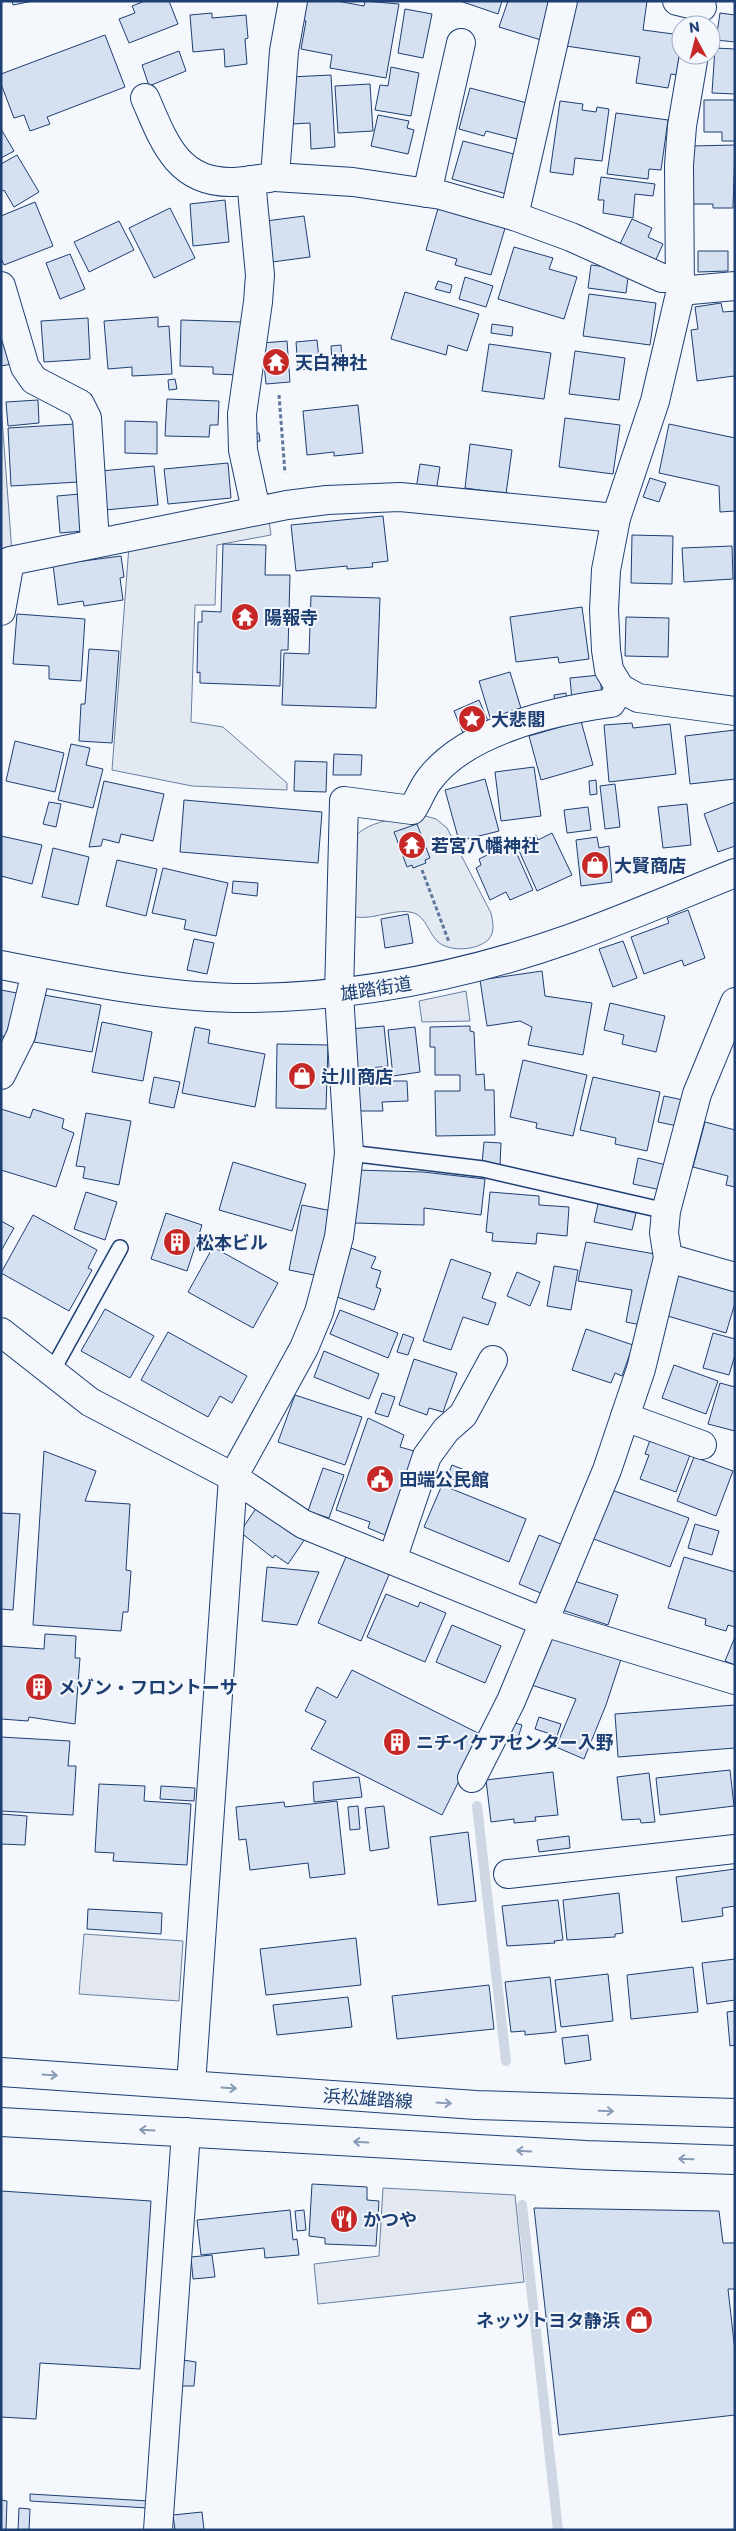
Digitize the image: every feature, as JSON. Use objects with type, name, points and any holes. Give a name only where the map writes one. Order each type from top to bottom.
[{"type":"street","points":[[256,510],[243,450],[242,423],[246,379],[258,302],[263,179],[293,1]]},
{"type":"street","points":[[514,216],[562,1]]},
{"type":"street","points":[[428,193],[461,43]]},
{"type":"street","points":[[692,65],[682,126],[679,165],[680,284],[655,400],[616,518],[606,570],[604,610],[606,650],[609,670],[620,688],[638,698],[735,711]]},
{"type":"street","points":[[145,98],[166,145],[175,158],[200,177],[215,181],[263,179],[353,182],[441,195],[514,216],[571,237],[662,278],[680,284],[735,286]]},
{"type":"street","points":[[1,286],[25,367],[34,380],[80,404],[87,418],[95,542]]},
{"type":"street","points":[[1,612],[6,561],[256,510],[327,500],[400,497],[616,518]]},
{"type":"street","points":[[191,2085],[233,1477],[304,1348],[319,1312],[339,1237],[349,1153],[339,994],[344,801],[412,810],[429,780],[453,756],[483,739],[518,725],[567,709],[611,703],[620,688]]},
{"type":"street","name":"雄踏街道","points":[[1,965],[146,991],[189,995],[242,998],[339,994],[438,977],[526,953],[578,935],[735,873]]},
{"type":"street","points":[[1,1075],[22,1035],[36,972]]},
{"type":"street","points":[[472,1778],[511,1701],[607,1470],[625,1417],[641,1369],[668,1258],[664,1233],[666,1211],[697,1094],[735,1002]]},
{"type":"street","points":[[668,1258],[735,1277]]},
{"type":"street","points":[[1,1332],[90,1402],[233,1477],[303,1524],[544,1622],[735,1680]]},
{"type":"street","points":[[392,1560],[427,1456],[446,1430],[463,1415],[493,1360]]},
{"type":"street","points":[[625,1417],[702,1445]]},
{"type":"street","points":[[508,1874],[735,1849]]},
{"type":"street","name":"浜松雄踏線","points":[[1,2072],[541,2109],[735,2113]]},
{"type":"street","points":[[1,2122],[586,2155],[735,2160]]},
{"type":"street","points":[[158,2530],[186,2132]]},
{"type":"lane","points":[[349,1153],[482,1169],[666,1211]]},
{"type":"lane","points":[[51,1373],[120,1248]]},
{"type":"path","points":[[278,387],[282,441]]},
{"type":"path","points":[[422,870],[448,938]]},
{"type":"shaded area","points":[[1,405],[12,553],[1,553]]},
{"type":"shaded area","points":[[269,520],[271,535],[217,545],[215,605],[195,605],[191,722],[223,727],[287,783],[287,790],[192,786],[112,770],[129,546]]},
{"type":"shaded area","points":[[422,815],[436,819],[447,828],[491,913],[492,933],[489,939],[478,946],[456,949],[443,945],[435,939],[422,918],[414,913],[401,912],[370,917],[356,917],[351,909],[351,862],[354,839],[366,828],[375,824]]},
{"type":"shaded area","points":[[466,991],[470,1021],[422,1022],[419,1001]]},
{"type":"shaded area","points":[[84,1934],[183,1941],[179,2001],[79,1994]]},
{"type":"shaded area","points":[[383,2188],[515,2195],[524,2282],[318,2304],[314,2264],[379,2256]]},
{"type":"building","points":[[12,1],[33,1],[13,5]]},
{"type":"building","points":[[145,1],[169,1],[178,24],[129,43],[119,19],[135,13],[132,6]]},
{"type":"building","points":[[303,1],[337,1],[364,6],[365,1],[399,4],[386,78],[330,68],[332,55],[301,49],[306,21],[300,20]]},
{"type":"building","points":[[460,1],[502,1],[498,14]]},
{"type":"building","points":[[508,1],[552,1],[541,40],[499,27]]},
{"type":"building","points":[[572,1],[647,1],[643,30],[671,34],[671,65],[678,65],[677,75],[671,74],[668,88],[636,83],[640,57],[566,46]]},
{"type":"building","points":[[405,9],[432,14],[423,58],[398,53]]},
{"type":"building","points":[[212,13],[212,18],[246,15],[248,38],[245,39],[247,64],[225,67],[224,49],[193,52],[190,15]]},
{"type":"building","points":[[720,13],[735,15],[735,42],[721,41]]},
{"type":"building","points":[[105,35],[125,87],[47,117],[50,124],[30,131],[24,115],[14,118],[1,84],[1,74]]},
{"type":"building","points":[[721,48],[735,49],[735,94],[712,93],[714,65],[721,65]]},
{"type":"building","points":[[179,51],[186,71],[149,86],[142,65]]},
{"type":"building","points":[[391,67],[419,73],[411,116],[375,110],[380,85],[388,86]]},
{"type":"building","points":[[331,75],[335,147],[311,149],[310,123],[292,124],[290,77]]},
{"type":"building","points":[[370,84],[373,131],[338,133],[335,86]]},
{"type":"building","points":[[470,88],[531,104],[521,140],[486,131],[484,136],[459,129]]},
{"type":"building","points":[[704,100],[735,100],[735,141],[722,141],[722,132],[704,132]]},
{"type":"building","points":[[560,101],[583,104],[582,110],[596,112],[597,107],[609,109],[602,161],[575,158],[573,175],[550,172]]},
{"type":"building","points":[[616,113],[668,120],[661,170],[649,169],[648,179],[607,174]]},
{"type":"building","points":[[378,115],[409,121],[407,128],[414,130],[408,154],[371,146]]},
{"type":"building","points":[[1,129],[14,151],[1,158]]},
{"type":"building","points":[[463,141],[514,154],[511,164],[517,165],[510,195],[452,179]]},
{"type":"building","points":[[735,145],[733,208],[713,208],[713,204],[691,204],[691,146]]},
{"type":"building","points":[[17,155],[39,192],[14,207],[4,190],[1,192],[1,164]]},
{"type":"building","points":[[601,177],[655,184],[653,196],[635,194],[633,218],[603,213],[604,200],[598,200]]},
{"type":"building","points":[[225,200],[229,242],[193,246],[190,204]]},
{"type":"building","points":[[35,202],[53,246],[4,265],[1,258],[1,216]]},
{"type":"building","points":[[439,205],[506,225],[491,275],[455,265],[457,259],[426,250]]},
{"type":"building","points":[[170,208],[195,258],[154,278],[129,228]]},
{"type":"building","points":[[304,216],[310,257],[272,262],[266,221]]},
{"type":"building","points":[[632,219],[652,228],[648,237],[663,244],[654,264],[618,248]]},
{"type":"building","points":[[119,221],[134,250],[89,272],[74,242]]},
{"type":"building","points":[[514,247],[553,258],[549,269],[577,277],[564,319],[498,299]]},
{"type":"building","points":[[698,251],[728,251],[728,271],[698,272]]},
{"type":"building","points":[[70,254],[85,289],[60,299],[46,263]]},
{"type":"building","points":[[591,265],[629,270],[626,293],[588,288]]},
{"type":"building","points":[[465,277],[493,286],[486,307],[459,299]]},
{"type":"building","points":[[438,281],[452,285],[450,293],[435,289]]},
{"type":"building","points":[[405,292],[479,314],[467,351],[448,345],[446,355],[391,339]]},
{"type":"building","points":[[589,294],[656,303],[650,345],[583,336]]},
{"type":"building","points":[[721,303],[723,312],[735,311],[735,382],[734,376],[697,381],[691,330],[698,329],[695,307]]},
{"type":"building","points":[[1,308],[12,364],[1,366]]},
{"type":"building","points":[[158,317],[158,327],[169,326],[172,374],[132,376],[132,367],[108,369],[104,321]]},
{"type":"building","points":[[88,318],[90,359],[44,362],[41,321]]},
{"type":"building","points":[[181,320],[242,322],[240,375],[213,374],[213,367],[180,366]]},
{"type":"building","points":[[492,324],[513,327],[512,336],[491,333]]},
{"type":"building","points":[[317,340],[320,368],[298,370],[296,342]]},
{"type":"building","name":"天白神社","points":[[287,341],[290,382],[266,384],[262,343]]},
{"type":"building","points":[[489,344],[551,353],[544,399],[482,391]]},
{"type":"building","points":[[341,345],[342,361],[332,361],[331,346]]},
{"type":"building","points":[[575,351],[625,358],[619,400],[569,394]]},
{"type":"building","points":[[175,379],[177,389],[169,390],[168,380]]},
{"type":"building","points":[[167,399],[219,401],[218,425],[210,425],[209,437],[165,436]]},
{"type":"building","points":[[38,400],[39,423],[8,426],[6,402]]},
{"type":"building","points":[[358,405],[363,453],[334,456],[334,452],[307,455],[303,411]]},
{"type":"building","points":[[565,418],[620,425],[613,474],[559,467]]},
{"type":"building","points":[[125,421],[157,422],[157,454],[125,453]]},
{"type":"building","points":[[75,424],[78,482],[11,486],[8,428]]},
{"type":"building","points":[[669,424],[735,438],[735,511],[720,512],[719,486],[659,473]]},
{"type":"building","points":[[259,433],[260,441],[252,442],[252,434]]},
{"type":"building","points":[[470,444],[512,450],[506,494],[465,488]]},
{"type":"building","points":[[228,463],[231,498],[168,504],[164,469]]},
{"type":"building","points":[[420,464],[440,467],[436,492],[416,489]]},
{"type":"building","points":[[154,466],[158,505],[105,510],[101,471]]},
{"type":"building","points":[[650,478],[666,483],[659,502],[643,497]]},
{"type":"building","points":[[80,494],[83,531],[60,533],[57,496]]},
{"type":"building","points":[[383,516],[388,561],[372,563],[373,567],[347,569],[347,566],[296,571],[291,525]]},
{"type":"building","points":[[632,535],[673,536],[672,584],[631,583]]},
{"type":"building","name":"陽報寺","points":[[223,544],[266,545],[265,575],[290,575],[288,650],[281,650],[280,686],[200,683],[200,672],[197,673],[198,622],[202,622],[202,611],[221,612]]},
{"type":"building","points":[[732,546],[733,579],[684,582],[682,548]]},
{"type":"building","points":[[121,556],[124,577],[120,578],[123,600],[84,606],[83,601],[58,605],[53,565]]},
{"type":"building","points":[[311,596],[380,598],[376,708],[282,705],[284,653],[309,654]]},
{"type":"building","points":[[582,607],[589,659],[559,663],[558,657],[516,662],[510,617]]},
{"type":"building","points":[[17,614],[85,619],[81,681],[49,679],[49,666],[13,664]]},
{"type":"building","points":[[626,617],[669,618],[668,657],[625,656]]},
{"type":"building","points":[[89,649],[119,651],[112,743],[79,741],[81,704],[85,704]]},
{"type":"building","points":[[510,672],[523,715],[492,724],[479,681]]},
{"type":"building","points":[[600,675],[602,697],[572,700],[570,678]]},
{"type":"building","points":[[566,693],[567,702],[555,704],[554,695]]},
{"type":"building","points":[[479,700],[491,728],[465,738],[454,711]]},
{"type":"building","points":[[581,721],[593,765],[541,780],[529,736]]},
{"type":"building","points":[[632,723],[633,728],[670,724],[676,774],[609,782],[604,725]]},
{"type":"building","points":[[735,730],[735,779],[690,784],[685,736]]},
{"type":"building","points":[[15,741],[64,753],[55,792],[6,781]]},
{"type":"building","points":[[71,744],[90,748],[86,765],[103,769],[93,808],[58,800]]},
{"type":"building","points":[[334,754],[362,755],[361,775],[333,775]]},
{"type":"building","points":[[295,761],[327,762],[326,792],[294,791]]},
{"type":"building","points":[[534,767],[541,816],[501,821],[495,772]]},
{"type":"building","points":[[485,779],[499,831],[459,841],[445,790]]},
{"type":"building","points":[[596,780],[597,794],[590,795],[589,781]]},
{"type":"building","points":[[104,781],[164,794],[153,841],[121,834],[119,843],[103,839],[101,846],[89,847]]},
{"type":"building","points":[[615,784],[620,827],[605,829],[600,786]]},
{"type":"building","points":[[184,800],[322,812],[318,863],[180,852]]},
{"type":"building","points":[[49,802],[61,804],[56,827],[43,824]]},
{"type":"building","points":[[735,802],[735,846],[718,852],[704,814]]},
{"type":"building","points":[[687,804],[691,845],[663,848],[658,807]]},
{"type":"building","points":[[588,807],[591,830],[567,833],[564,810]]},
{"type":"building","name":"若宮八幡神社","points":[[417,824],[430,858],[425,860],[426,863],[413,868],[412,865],[407,867],[394,832]]},
{"type":"building","points":[[552,833],[572,875],[537,891],[516,844],[536,835],[538,840]]},
{"type":"building","points":[[1,836],[42,845],[32,884],[1,876]]},
{"type":"building","name":"大賢商店","points":[[597,837],[599,848],[609,846],[612,882],[581,886],[576,840]]},
{"type":"building","points":[[512,843],[533,890],[510,900],[506,892],[490,900],[476,868],[481,865],[479,859]]},
{"type":"building","points":[[53,848],[89,857],[78,905],[42,897]]},
{"type":"building","points":[[117,860],[157,869],[146,916],[106,906]]},
{"type":"building","points":[[163,868],[228,883],[216,936],[184,929],[186,920],[152,913]]},
{"type":"building","points":[[233,881],[258,883],[257,896],[232,893]]},
{"type":"building","points":[[688,910],[705,958],[684,966],[682,960],[644,974],[631,937],[669,923],[667,918]]},
{"type":"building","points":[[408,914],[413,943],[385,948],[381,919]]},
{"type":"building","points":[[194,939],[214,943],[207,974],[187,970]]},
{"type":"building","points":[[623,941],[637,978],[613,987],[599,949]]},
{"type":"building","points":[[542,971],[545,996],[592,1003],[583,1055],[528,1045],[532,1027],[520,1021],[487,1026],[480,980]]},
{"type":"building","points":[[1,990],[22,994],[13,1038],[1,1036]]},
{"type":"building","points":[[44,995],[101,1005],[92,1052],[34,1042],[37,1032],[31,1031]]},
{"type":"building","points":[[610,1003],[665,1016],[656,1052],[622,1044],[624,1035],[604,1030]]},
{"type":"building","points":[[102,1022],[152,1032],[143,1081],[92,1072]]},
{"type":"building","points":[[384,1026],[388,1066],[354,1070],[350,1029]]},
{"type":"building","points":[[470,1026],[470,1031],[474,1032],[476,1075],[484,1074],[485,1090],[494,1090],[495,1135],[436,1136],[435,1091],[460,1091],[460,1075],[435,1075],[435,1047],[430,1047],[430,1027]]},
{"type":"building","points":[[195,1027],[210,1030],[208,1043],[265,1054],[255,1107],[182,1093]]},
{"type":"building","points":[[415,1027],[420,1072],[393,1076],[388,1030]]},
{"type":"building","name":"辻川商店","points":[[277,1044],[328,1045],[326,1109],[276,1108]]},
{"type":"building","points":[[523,1060],[587,1075],[573,1136],[536,1128],[537,1123],[510,1117]]},
{"type":"building","points":[[382,1071],[383,1081],[407,1081],[408,1101],[382,1102],[383,1111],[355,1111],[354,1072]]},
{"type":"building","points":[[154,1077],[180,1082],[174,1108],[149,1103]]},
{"type":"building","points":[[593,1077],[660,1092],[647,1151],[615,1144],[616,1138],[580,1130]]},
{"type":"building","points":[[664,1096],[683,1100],[677,1126],[658,1122]]},
{"type":"building","points":[[1,1109],[30,1118],[33,1109],[64,1119],[62,1128],[74,1133],[56,1187],[1,1170]]},
{"type":"building","points":[[86,1113],[131,1121],[119,1185],[83,1178],[85,1167],[76,1166]]},
{"type":"building","points":[[705,1122],[735,1130],[735,1187],[726,1185],[728,1176],[693,1167]]},
{"type":"building","points":[[484,1142],[501,1143],[500,1165],[482,1164]]},
{"type":"building","points":[[638,1158],[666,1165],[661,1190],[633,1184]]},
{"type":"building","points":[[233,1162],[306,1184],[292,1231],[219,1210]]},
{"type":"building","points":[[356,1170],[423,1172],[485,1179],[481,1215],[424,1208],[424,1225],[355,1223]]},
{"type":"building","points":[[86,1192],[117,1202],[105,1240],[74,1229]]},
{"type":"building","points":[[490,1192],[539,1196],[539,1205],[569,1207],[567,1236],[537,1233],[536,1244],[492,1241],[493,1233],[486,1232]]},
{"type":"building","points":[[598,1204],[636,1213],[632,1230],[594,1222]]},
{"type":"building","points":[[302,1205],[332,1211],[319,1276],[289,1270]]},
{"type":"building","name":"松本ビル","points":[[166,1213],[202,1225],[187,1271],[151,1259]]},
{"type":"building","points":[[33,1215],[97,1250],[88,1268],[92,1270],[69,1311],[1,1273]]},
{"type":"building","points":[[1,1221],[14,1228],[1,1251]]},
{"type":"building","points":[[586,1242],[655,1254],[641,1325],[626,1322],[632,1290],[578,1281]]},
{"type":"building","points":[[213,1247],[278,1283],[253,1328],[188,1292]]},
{"type":"building","points":[[351,1248],[376,1257],[371,1268],[381,1271],[376,1287],[381,1289],[374,1310],[334,1296]]},
{"type":"building","points":[[451,1259],[491,1273],[482,1298],[496,1303],[488,1325],[463,1317],[451,1350],[423,1341]]},
{"type":"building","points":[[554,1266],[578,1270],[571,1310],[547,1306]]},
{"type":"building","points":[[517,1272],[540,1282],[530,1306],[507,1296]]},
{"type":"building","points":[[676,1272],[735,1289],[735,1303],[726,1333],[664,1315]]},
{"type":"building","points":[[105,1309],[154,1336],[130,1378],[81,1351]]},
{"type":"building","points":[[340,1310],[398,1333],[388,1358],[330,1334]]},
{"type":"building","points":[[586,1329],[633,1345],[622,1376],[615,1373],[611,1383],[572,1370]]},
{"type":"building","points":[[168,1332],[247,1376],[232,1403],[220,1396],[208,1417],[141,1380]]},
{"type":"building","points":[[713,1333],[735,1339],[735,1355],[729,1375],[703,1368]]},
{"type":"building","points":[[403,1334],[414,1338],[408,1355],[397,1352]]},
{"type":"building","points":[[324,1351],[379,1374],[369,1399],[314,1377]]},
{"type":"building","points":[[414,1359],[457,1373],[443,1412],[429,1408],[427,1415],[399,1405]]},
{"type":"building","points":[[674,1365],[718,1381],[706,1414],[662,1398]]},
{"type":"building","points":[[720,1383],[735,1387],[735,1431],[708,1424]]},
{"type":"building","points":[[382,1393],[395,1397],[388,1417],[375,1413]]},
{"type":"building","points":[[295,1395],[362,1417],[345,1465],[278,1442]]},
{"type":"building","name":"田端公民館","points":[[368,1418],[404,1435],[400,1447],[414,1451],[409,1466],[408,1493],[401,1490],[385,1535],[368,1528],[370,1522],[336,1510]]},
{"type":"building","points":[[650,1440],[690,1455],[676,1492],[640,1479],[649,1455],[645,1454]]},
{"type":"building","points":[[44,1451],[96,1471],[85,1501],[130,1504],[126,1570],[131,1571],[128,1612],[123,1612],[121,1631],[33,1625]]},
{"type":"building","points":[[694,1457],[733,1471],[716,1516],[677,1501]]},
{"type":"building","points":[[452,1465],[475,1474],[469,1486],[447,1477]]},
{"type":"building","points":[[323,1468],[344,1475],[329,1518],[308,1511]]},
{"type":"building","points":[[442,1485],[526,1519],[509,1562],[424,1527]]},
{"type":"building","points":[[609,1489],[689,1518],[670,1567],[591,1538]]},
{"type":"building","points":[[259,1504],[307,1536],[288,1564],[275,1555],[273,1558],[240,1532]]},
{"type":"building","points":[[1,1513],[20,1514],[13,1610],[1,1609]]},
{"type":"building","points":[[695,1524],[719,1531],[712,1555],[688,1548]]},
{"type":"building","points":[[539,1535],[563,1545],[543,1594],[519,1584]]},
{"type":"building","points":[[348,1552],[391,1570],[361,1641],[318,1623]]},
{"type":"building","points":[[684,1557],[735,1572],[735,1627],[728,1625],[726,1631],[705,1625],[706,1619],[668,1608]]},
{"type":"building","points":[[267,1567],[319,1572],[297,1625],[262,1621]]},
{"type":"building","points":[[568,1579],[618,1595],[608,1625],[559,1609]]},
{"type":"building","points":[[386,1594],[418,1607],[420,1602],[446,1613],[425,1662],[367,1637]]},
{"type":"building","points":[[452,1625],[501,1646],[485,1683],[436,1662]]},
{"type":"building","points":[[555,1632],[623,1653],[606,1705],[584,1759],[556,1747],[576,1699],[528,1684],[543,1636],[552,1639]]},
{"type":"building","name":"メゾン・フロントーサ","points":[[45,1634],[76,1636],[75,1658],[80,1658],[75,1724],[29,1717],[28,1721],[1,1719],[1,1646],[44,1649]]},
{"type":"building","points":[[735,1637],[735,1665],[725,1661]]},
{"type":"building","name":"ニチイケアセンター入野","points":[[352,1670],[482,1735],[442,1815],[311,1749],[326,1721],[305,1711],[317,1687],[337,1698]]},
{"type":"building","points":[[735,1705],[735,1748],[618,1757],[615,1714]]},
{"type":"building","points":[[539,1717],[561,1724],[557,1736],[535,1729]]},
{"type":"building","points":[[511,1722],[522,1725],[518,1738],[507,1735]]},
{"type":"building","points":[[1,1737],[70,1741],[68,1766],[76,1766],[73,1815],[1,1811]]},
{"type":"building","points":[[730,1770],[734,1806],[660,1815],[656,1778]]},
{"type":"building","points":[[553,1772],[558,1815],[535,1817],[536,1821],[514,1823],[514,1819],[491,1822],[486,1780]]},
{"type":"building","points":[[649,1773],[655,1822],[641,1823],[640,1819],[622,1820],[617,1777]]},
{"type":"building","points":[[359,1777],[362,1797],[314,1802],[313,1782]]},
{"type":"building","points":[[99,1784],[145,1786],[144,1801],[191,1804],[187,1865],[113,1861],[114,1853],[95,1852]]},
{"type":"building","points":[[161,1786],[195,1788],[194,1801],[160,1799]]},
{"type":"building","points":[[337,1801],[345,1874],[310,1878],[308,1863],[250,1870],[246,1839],[239,1840],[236,1807],[284,1802],[285,1807]]},
{"type":"building","points":[[358,1806],[360,1829],[350,1830],[348,1807]]},
{"type":"building","points":[[384,1806],[389,1848],[370,1851],[365,1808]]},
{"type":"building","points":[[1,1814],[27,1816],[25,1845],[1,1844]]},
{"type":"building","points":[[468,1832],[476,1901],[438,1905],[430,1837]]},
{"type":"building","points":[[569,1836],[570,1848],[539,1852],[537,1840]]},
{"type":"building","points":[[735,1869],[735,1906],[722,1908],[723,1916],[682,1922],[676,1877]]},
{"type":"building","points":[[619,1893],[623,1933],[615,1934],[615,1937],[567,1940],[563,1900]]},
{"type":"building","points":[[558,1900],[563,1940],[554,1941],[555,1943],[507,1946],[502,1906]]},
{"type":"building","points":[[88,1909],[162,1913],[161,1934],[87,1929]]},
{"type":"building","points":[[356,1938],[361,1985],[266,1995],[260,1949]]},
{"type":"building","points":[[735,1959],[735,2000],[707,2004],[702,1963]]},
{"type":"building","points":[[693,1967],[698,2012],[631,2019],[627,1975]]},
{"type":"building","points":[[608,1974],[613,2021],[561,2027],[555,1980]]},
{"type":"building","points":[[550,1977],[556,2032],[525,2035],[525,2031],[511,2032],[505,1982]]},
{"type":"building","points":[[489,1985],[494,2029],[397,2039],[392,1996]]},
{"type":"building","points":[[348,1997],[352,2027],[277,2035],[273,2005]]},
{"type":"building","points":[[735,2011],[735,2045],[730,2046],[727,2012]]},
{"type":"building","points":[[588,2035],[591,2060],[565,2064],[562,2038]]},
{"type":"building","name":"かつや","points":[[312,2184],[367,2187],[367,2200],[379,2201],[376,2246],[325,2244],[325,2238],[309,2236]]},
{"type":"building","points":[[1,2191],[151,2201],[140,2369],[40,2363],[36,2419],[1,2417]]},
{"type":"building","name":"ネッツトヨタ静浜","points":[[534,2208],[719,2211],[723,2243],[735,2243],[735,2289],[728,2289],[735,2351],[735,2415],[559,2435]]},
{"type":"building","points":[[290,2210],[293,2240],[297,2239],[299,2255],[265,2258],[264,2248],[201,2255],[197,2220]]},
{"type":"building","points":[[304,2210],[306,2230],[297,2231],[295,2211]]},
{"type":"building","points":[[212,2255],[215,2277],[193,2279],[191,2257]]},
{"type":"building","points":[[183,2360],[196,2362],[194,2386],[181,2386]]},
{"type":"building","points":[[30,2494],[149,2501],[148,2508],[30,2501]]},
{"type":"building","points":[[1,2500],[7,2501],[6,2530],[1,2530]]},
{"type":"building","points":[[19,2508],[30,2509],[29,2530],[18,2530]]},
{"type":"building","points":[[202,2512],[204,2530],[175,2530],[173,2515]]},
{"type":"waterway","points":[[477,1806],[506,2061]]},
{"type":"waterway","points":[[522,2205],[558,2530]]},
{"type":"place","name":"天白神社","points":[[276,362]]},
{"type":"place","name":"陽報寺","points":[[245,617]]},
{"type":"place","name":"大悲閣","points":[[472,719]]},
{"type":"place","name":"若宮八幡神社","points":[[412,845]]},
{"type":"place","name":"大賢商店","points":[[595,865]]},
{"type":"place","name":"辻川商店","points":[[302,1076]]},
{"type":"place","name":"松本ビル","points":[[177,1242]]},
{"type":"place","name":"田端公民館","points":[[380,1479]]},
{"type":"place","name":"メゾン・フロントーサ","points":[[39,1687]]},
{"type":"place","name":"ニチイケアセンター入野","points":[[397,1742]]},
{"type":"place","name":"かつや","points":[[344,2219]]},
{"type":"place","name":"ネッツトヨタ静浜","points":[[639,2320]]}]
